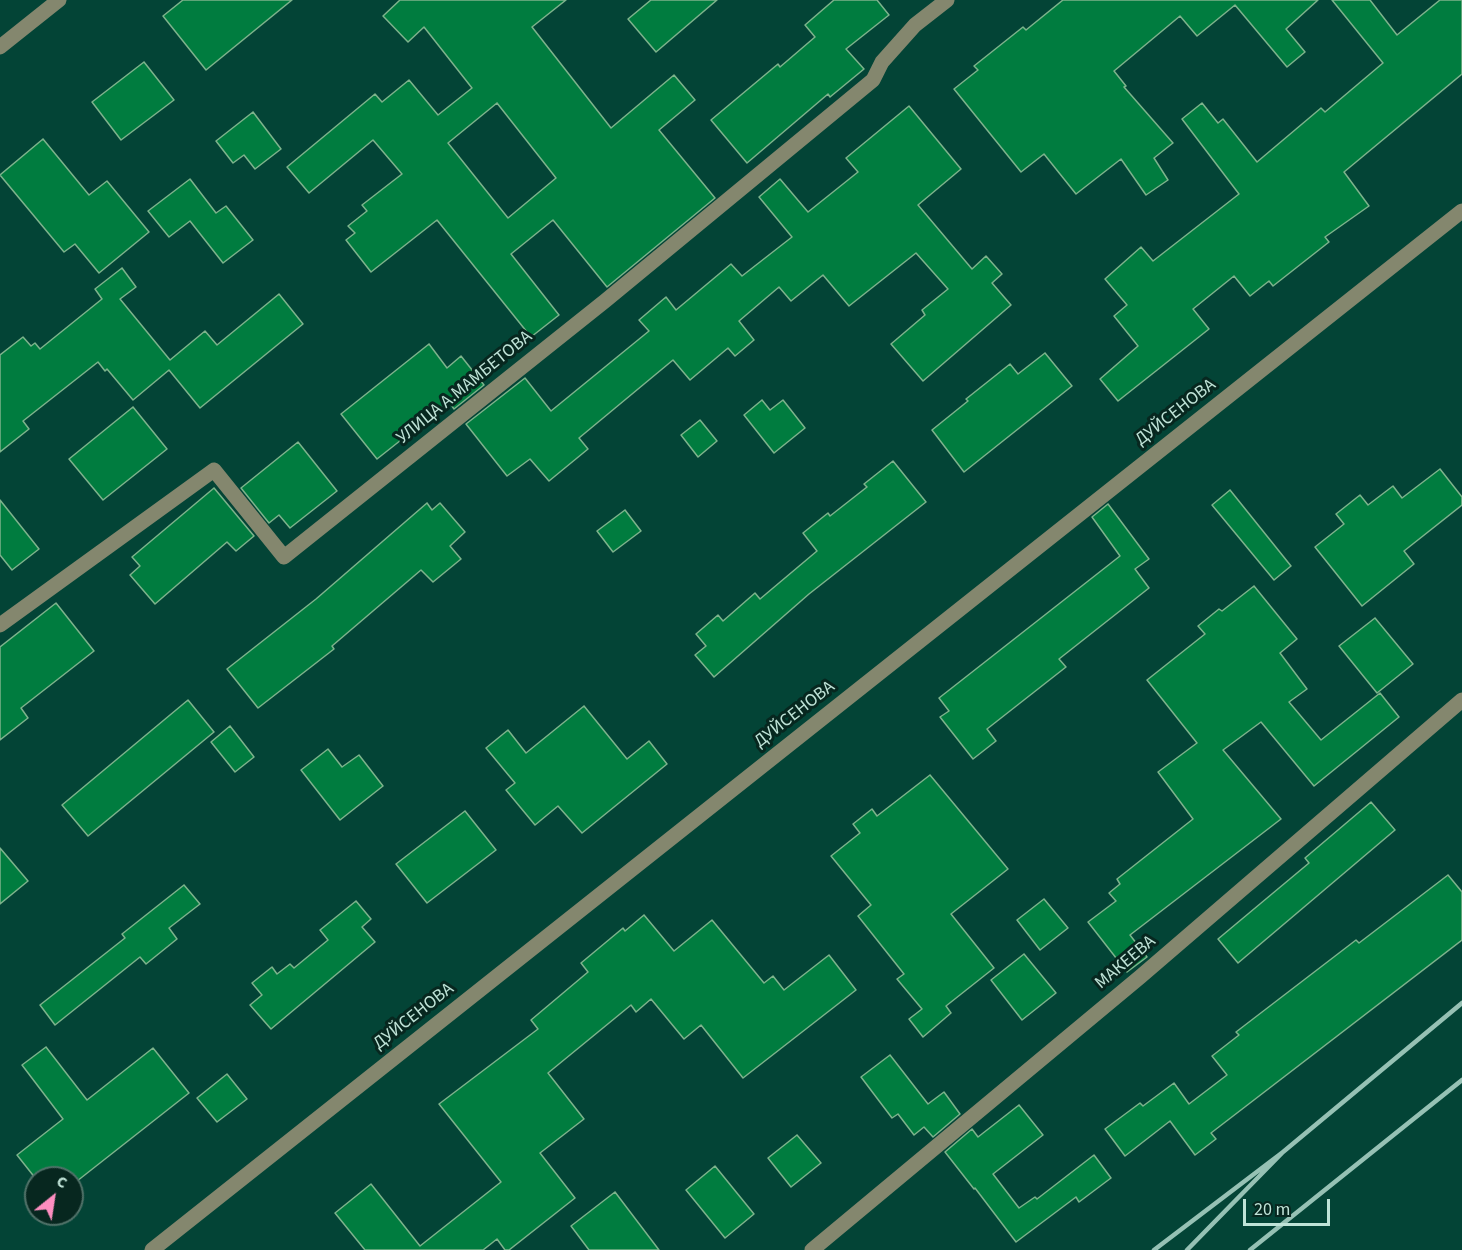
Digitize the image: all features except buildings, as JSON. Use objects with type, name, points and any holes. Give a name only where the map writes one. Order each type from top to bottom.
[{"type":"street","points":[[0,47],[59,0]]},
{"type":"street","name":"УЛИЦА А.МАМБЕТОВА","points":[[0,625],[214,470],[284,556],[605,302],[873,80],[882,62],[915,24],[947,0]]},
{"type":"street","name":"ДУЙСЕНОВА","points":[[152,1250],[1462,211]]},
{"type":"street","name":"МАКЕЕВА","points":[[812,1250],[1140,977],[1462,700]]},
{"type":"railway","points":[[1283,1152],[1462,1003]]},
{"type":"railway","points":[[1250,1250],[1462,1080]]},
{"type":"railway","points":[[1154,1250],[1283,1152],[1187,1250]]}]
